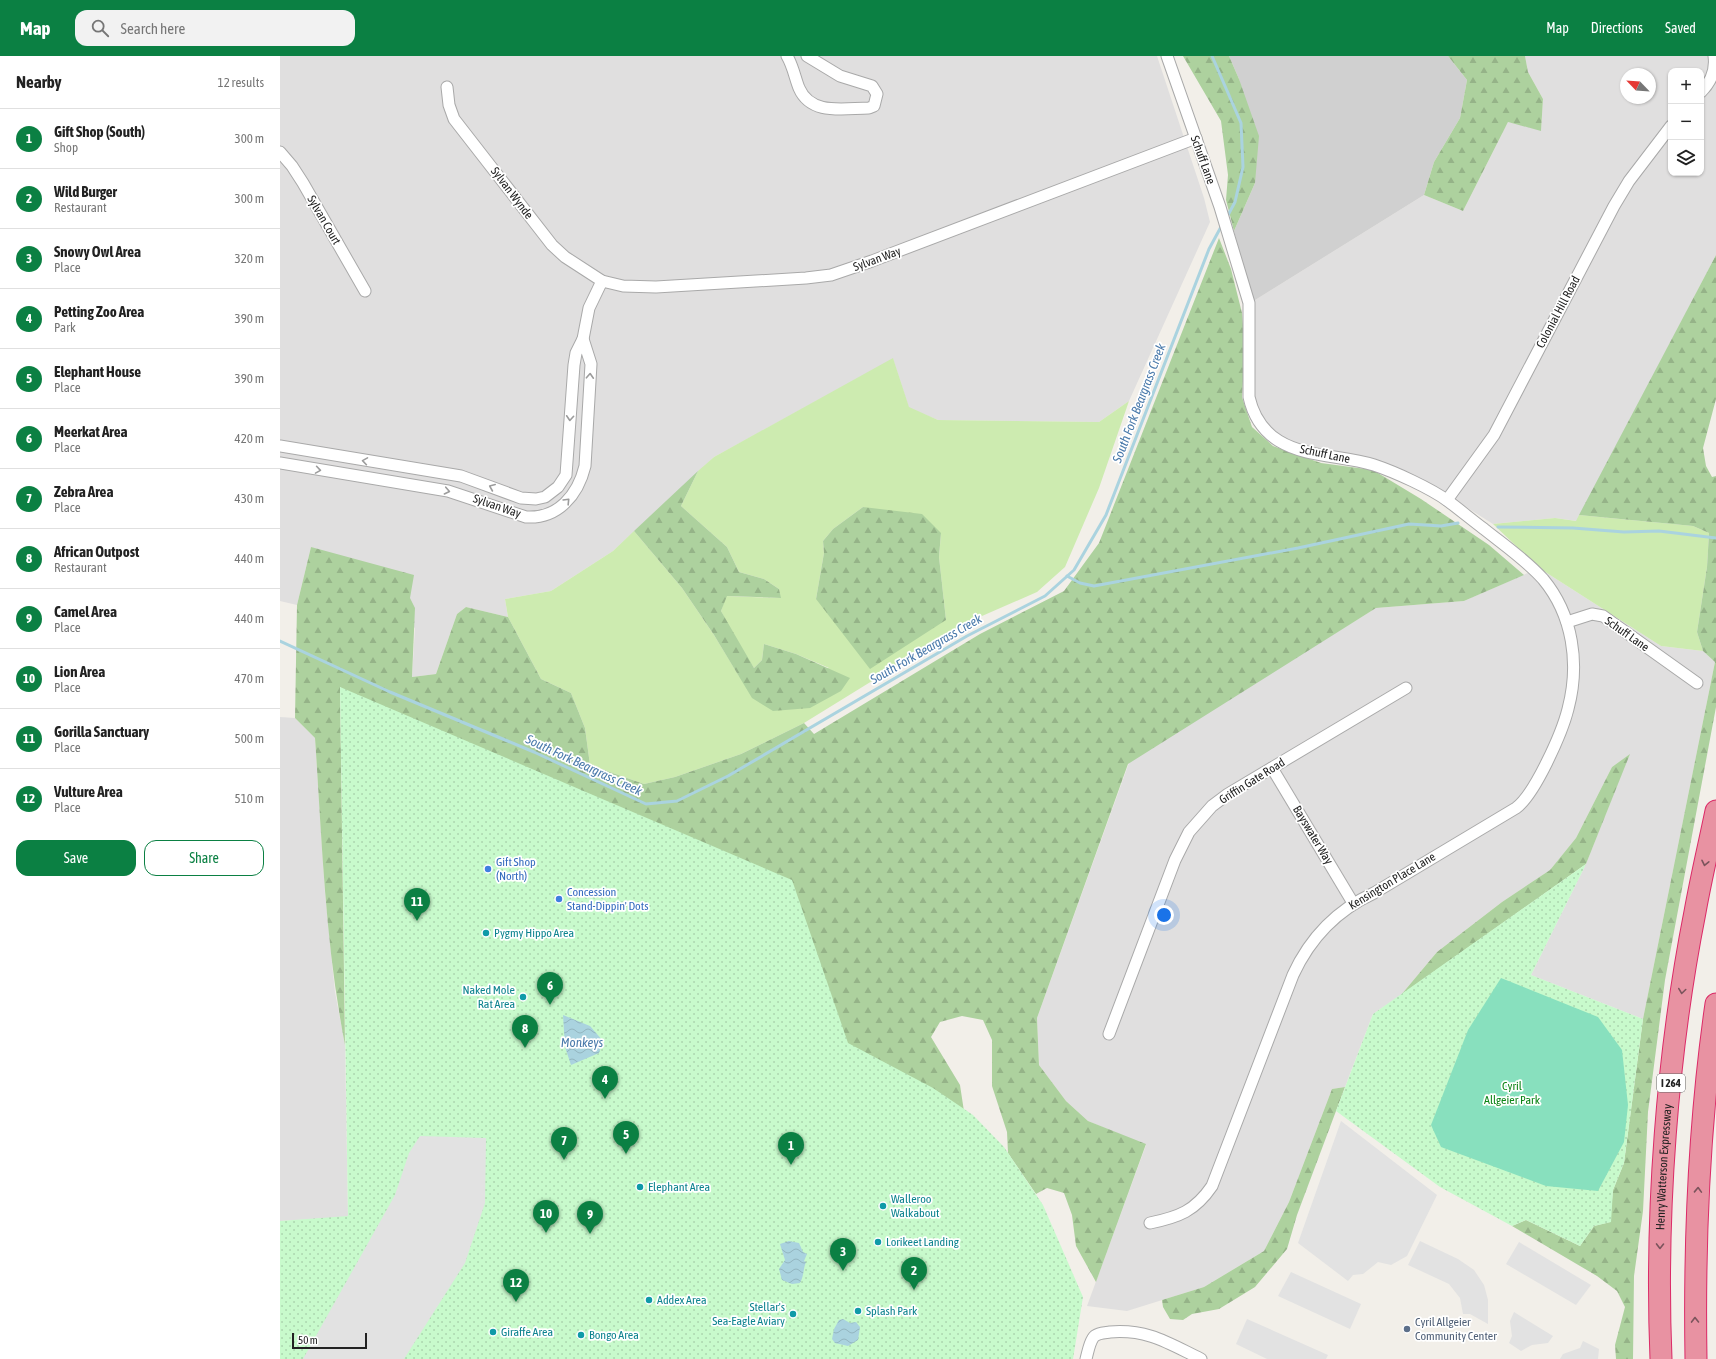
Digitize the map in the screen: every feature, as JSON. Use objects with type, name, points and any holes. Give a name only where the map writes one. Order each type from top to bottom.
[{"type":"highway","name":"Henry Watterson Expressway","points":[[1661,1359],[1659,1305],[1660,1237],[1669,1104],[1687,956],[1694,912],[1716,811]]},
{"type":"highway","points":[[1696,1359],[1696,1239],[1699,1157],[1716,1004]]},
{"type":"street","points":[[787,56],[800,89],[806,100],[813,105],[822,108],[869,108],[874,106],[877,94],[872,86],[840,76],[807,56]]},
{"type":"street","name":"Schuff Lane","points":[[1167,56],[1227,228],[1249,303],[1248,371],[1250,401],[1255,415],[1265,430],[1279,442],[1318,455],[1373,465],[1409,480],[1447,500],[1516,555],[1542,578],[1560,605],[1567,622],[1592,614],[1603,616],[1697,683]]},
{"type":"street","points":[[1704,88],[1714,71],[1714,56]]},
{"type":"street","name":"Sylvan Wynde","points":[[447,87],[449,105],[454,119],[552,245],[566,257],[602,280]]},
{"type":"street","name":"Colonial Hill Road","points":[[1447,500],[1482,454],[1501,422],[1614,206],[1629,181],[1668,130]]},
{"type":"street","name":"Sylvan Way","points":[[280,446],[461,476],[521,498],[536,499],[545,497],[558,488],[566,475],[576,353],[583,339],[589,308],[602,280],[623,286],[656,287],[806,278],[831,274],[872,261],[1196,138]]},
{"type":"street","name":"Sylvan Court","points":[[280,152],[292,166],[303,183],[365,291]]},
{"type":"street","name":"Sylvan Way","points":[[280,463],[448,491],[526,517],[548,515],[565,504],[578,487],[585,466],[591,364],[583,339]]},
{"type":"street","points":[[502,509],[508,494]]},
{"type":"street","name":"Kensington Place Lane","points":[[1150,1223],[1164,1220],[1194,1208],[1212,1186],[1300,961],[1318,935],[1353,903],[1374,893],[1516,808],[1532,791],[1562,726],[1571,698],[1575,664],[1567,622]]},
{"type":"street","name":"Griffin Gate Road","points":[[1109,1034],[1175,860],[1189,832],[1212,806],[1228,794],[1406,688]]},
{"type":"street","name":"Bayswater Way","points":[[1272,768],[1353,903]]},
{"type":"street","points":[[1086,1359],[1090,1344],[1095,1336],[1102,1333],[1129,1331],[1150,1335],[1201,1359]]},
{"type":"shaded area","points":[[280,56],[1157,56],[1204,198],[1210,222],[1129,401],[1099,422],[938,420],[909,408],[893,359],[714,457],[613,551],[551,591],[505,599],[508,617],[466,607],[457,614],[436,674],[412,677],[415,628],[311,547],[297,605],[280,601]]},
{"type":"shaded area","points":[[1229,56],[1448,56],[1467,80],[1460,118],[1434,162],[1424,195],[1252,302],[1234,231],[1255,183],[1239,79]]},
{"type":"shaded area","points":[[1525,56],[1716,56],[1716,255],[1577,521],[1555,518],[1493,524],[1400,470],[1342,452],[1296,444],[1269,429],[1258,414],[1252,385],[1252,302],[1424,195],[1463,211],[1508,122],[1541,130],[1543,99],[1528,72]]},
{"type":"shaded area","points":[[1539,568],[1661,646],[1703,651],[1715,662],[1643,1019],[1531,975],[1586,864],[1629,755],[1612,767],[1576,838],[1550,870],[1502,902],[1437,952],[1401,995],[1373,1014],[1345,1087],[1332,1089],[1289,1202],[1264,1251],[1204,1287],[1127,1311],[1087,1306],[1146,1145],[1088,1121],[1066,1101],[1039,1065],[1037,1018],[1130,760],[1376,608],[1464,601]]},
{"type":"shaded area","points":[[280,717],[295,718],[315,738],[325,893],[335,992],[345,1045],[348,1217],[280,1221]]},
{"type":"shaded area","points":[[1341,1121],[1437,1195],[1407,1256],[1391,1265],[1378,1262],[1363,1274],[1353,1275],[1348,1281],[1298,1243]]},
{"type":"shaded area","points":[[420,1136],[486,1138],[485,1203],[465,1263],[404,1359],[303,1359],[395,1195],[409,1153]]},
{"type":"shaded area","points":[[1420,1241],[1458,1259],[1474,1270],[1484,1285],[1488,1300],[1488,1324],[1470,1314],[1463,1314],[1460,1298],[1449,1284],[1408,1265]]},
{"type":"shaded area","points":[[1519,1242],[1591,1285],[1576,1305],[1506,1264]]},
{"type":"shaded area","points":[[1291,1272],[1361,1304],[1350,1329],[1278,1296]]},
{"type":"shaded area","points":[[1514,1312],[1553,1336],[1548,1343],[1532,1345],[1521,1351],[1509,1343],[1512,1336],[1510,1321]]},
{"type":"shaded area","points":[[1247,1319],[1328,1355],[1326,1359],[1267,1359],[1236,1344]]},
{"type":"shaded area","points":[[1583,1341],[1599,1349],[1598,1359],[1560,1359],[1563,1354],[1580,1348]]},
{"type":"green space","points":[[1183,56],[1229,56],[1239,79],[1259,136],[1255,183],[1234,231],[1226,200],[1228,175],[1221,121]]},
{"type":"green space","points":[[1448,56],[1525,56],[1528,72],[1543,99],[1541,131],[1508,122],[1463,211],[1424,195],[1434,162],[1460,118],[1467,80]]},
{"type":"green space","points":[[1219,238],[1231,269],[1242,313],[1245,350],[1242,397],[1252,427],[1273,446],[1321,463],[1373,470],[1421,499],[1489,545],[1524,575],[1464,601],[1376,608],[1128,764],[1037,1018],[1039,1065],[1066,1101],[1088,1121],[1146,1144],[1096,1282],[1076,1246],[1072,1215],[1064,1193],[1047,1188],[1036,1194],[1008,1153],[1007,1132],[992,1086],[992,1040],[983,1020],[962,1016],[940,1022],[931,1037],[960,1085],[965,1118],[958,1130],[340,687],[345,1045],[338,1007],[325,892],[315,738],[295,718],[297,605],[311,547],[414,575],[410,598],[415,608],[412,677],[436,674],[457,614],[466,607],[508,617],[541,679],[571,693],[585,728],[590,765],[644,784],[675,777],[741,754],[804,723],[814,734],[980,634],[1064,591],[1099,543]]},
{"type":"green space","points":[[1716,255],[1716,399],[1703,448],[1706,466],[1712,477],[1716,476],[1716,707],[1665,980],[1648,1112],[1643,1211],[1634,1276],[1633,1359],[1616,1359],[1615,1345],[1625,1307],[1617,1291],[1597,1276],[1512,1226],[1526,1220],[1580,1246],[1594,1226],[1610,1222],[1613,1190],[1624,1163],[1643,1019],[1715,662],[1703,651],[1697,632],[1707,567],[1709,533],[1693,526],[1579,515]]},
{"type":"green space","points":[[893,358],[909,407],[938,420],[1099,422],[1129,401],[1099,488],[1065,567],[1037,592],[966,623],[804,723],[741,754],[675,777],[644,784],[590,765],[585,728],[571,693],[541,679],[508,617],[505,599],[551,591],[613,551],[634,531],[682,588],[714,635],[739,676],[829,668],[796,654],[764,644],[762,660],[754,668],[736,641],[721,611],[726,596],[780,598],[779,589],[764,579],[739,572],[727,547],[681,506],[698,471],[714,457]],"holes":[[[863,507],[941,534],[939,557],[946,620],[816,599],[824,553],[823,541],[833,529]]]},
{"type":"green space","points":[[698,471],[681,506],[727,547],[739,572],[764,579],[779,589],[781,598],[727,596],[721,611],[754,668],[762,660],[764,644],[796,654],[850,678],[841,691],[810,708],[773,711],[752,698],[714,635],[682,588],[634,531]]},
{"type":"green space","points":[[863,507],[922,514],[941,533],[939,557],[946,620],[870,669],[816,599],[824,553],[823,541],[833,529]]},
{"type":"green space","points":[[1579,515],[1693,526],[1709,533],[1707,567],[1697,632],[1703,651],[1661,646],[1539,568],[1493,524],[1555,518],[1576,521]]},
{"type":"green space","points":[[340,687],[792,880],[848,1043],[933,1088],[973,1115],[1004,1147],[1043,1205],[1083,1297],[1073,1359],[280,1359],[280,1221],[348,1216]]},
{"type":"green space","points":[[1630,754],[1586,864],[1401,995],[1437,952],[1502,902],[1550,870],[1576,838],[1612,767]]},
{"type":"green space","name":"Cyril Allgeier Park","points":[[1586,864],[1531,975],[1643,1019],[1624,1163],[1613,1190],[1611,1222],[1594,1226],[1580,1246],[1526,1220],[1512,1226],[1440,1187],[1336,1111],[1373,1014]]},
{"type":"green space","points":[[1501,978],[1598,1017],[1622,1050],[1628,1105],[1624,1142],[1598,1191],[1546,1186],[1441,1147],[1431,1125],[1468,1030]]},
{"type":"green space","points":[[1345,1087],[1297,1215],[1287,1249],[1255,1287],[1219,1309],[1192,1314],[1183,1320],[1170,1319],[1163,1307],[1162,1300],[1204,1287],[1264,1251],[1289,1202],[1332,1089]]},
{"type":"water","name":"Monkeys","points":[[563,1015],[590,1026],[603,1041],[599,1053],[571,1065],[565,1047]]},
{"type":"water","points":[[789,1241],[799,1243],[803,1252],[807,1254],[804,1261],[806,1262],[800,1283],[792,1284],[782,1280],[779,1269],[785,1260],[780,1244]]},
{"type":"water","points":[[843,1319],[850,1323],[856,1322],[860,1327],[858,1340],[848,1346],[835,1343],[832,1339],[834,1329],[839,1320]]},
{"type":"waterway","name":"South Fork Beargrass Creek","points":[[1212,56],[1241,123],[1243,167],[1235,202],[1227,217]]},
{"type":"waterway","name":"South Fork Beargrass Creek","points":[[280,641],[390,692],[534,752],[646,804],[677,801],[728,776],[967,636],[1045,596],[1074,570],[1106,515],[1209,249],[1222,225]]},
{"type":"waterway","points":[[1067,576],[1080,583],[1094,586],[1298,548],[1409,524],[1441,526],[1458,523]]},
{"type":"waterway","points":[[1498,527],[1573,528],[1624,532],[1659,531],[1716,538]]},
{"type":"place","name":"Gift Shop (North)","points":[[488,869]]},
{"type":"place","name":"Concession Stand-Dippin' Dots","points":[[559,899]]},
{"type":"place","name":"Gorilla Sanctuary","points":[[417,921]]},
{"type":"place","name":"Pygmy Hippo Area","points":[[486,933]]},
{"type":"place","name":"Naked Mole Rat Area","points":[[523,997]]},
{"type":"place","name":"Meerkat Area","points":[[550,1005]]},
{"type":"place","name":"African Outpost","points":[[525,1048]]},
{"type":"place","name":"Petting Zoo Area","points":[[605,1099]]},
{"type":"place","name":"Elephant House","points":[[626,1154]]},
{"type":"place","name":"Zebra Area","points":[[564,1160]]},
{"type":"place","name":"Gift Shop (South)","points":[[791,1165]]},
{"type":"place","name":"Elephant Area","points":[[640,1187]]},
{"type":"place","name":"Walleroo Walkabout","points":[[883,1206]]},
{"type":"place","name":"Lion Area","points":[[546,1233]]},
{"type":"place","name":"Camel Area","points":[[590,1234]]},
{"type":"place","name":"Lorikeet Landing","points":[[878,1242]]},
{"type":"place","name":"Snowy Owl Area","points":[[843,1271]]},
{"type":"place","name":"Wild Burger","points":[[914,1290]]},
{"type":"place","name":"Addex Area","points":[[649,1300]]},
{"type":"place","name":"Vulture Area","points":[[516,1302]]},
{"type":"place","name":"Splash Park","points":[[858,1311]]},
{"type":"place","name":"Stellar's Sea-Eagle Aviary","points":[[793,1314]]},
{"type":"place","name":"Cyril Allgeier Community Center","points":[[1407,1329]]},
{"type":"place","name":"Giraffe Area","points":[[493,1332]]},
{"type":"place","name":"Bongo Area","points":[[581,1335]]}]
